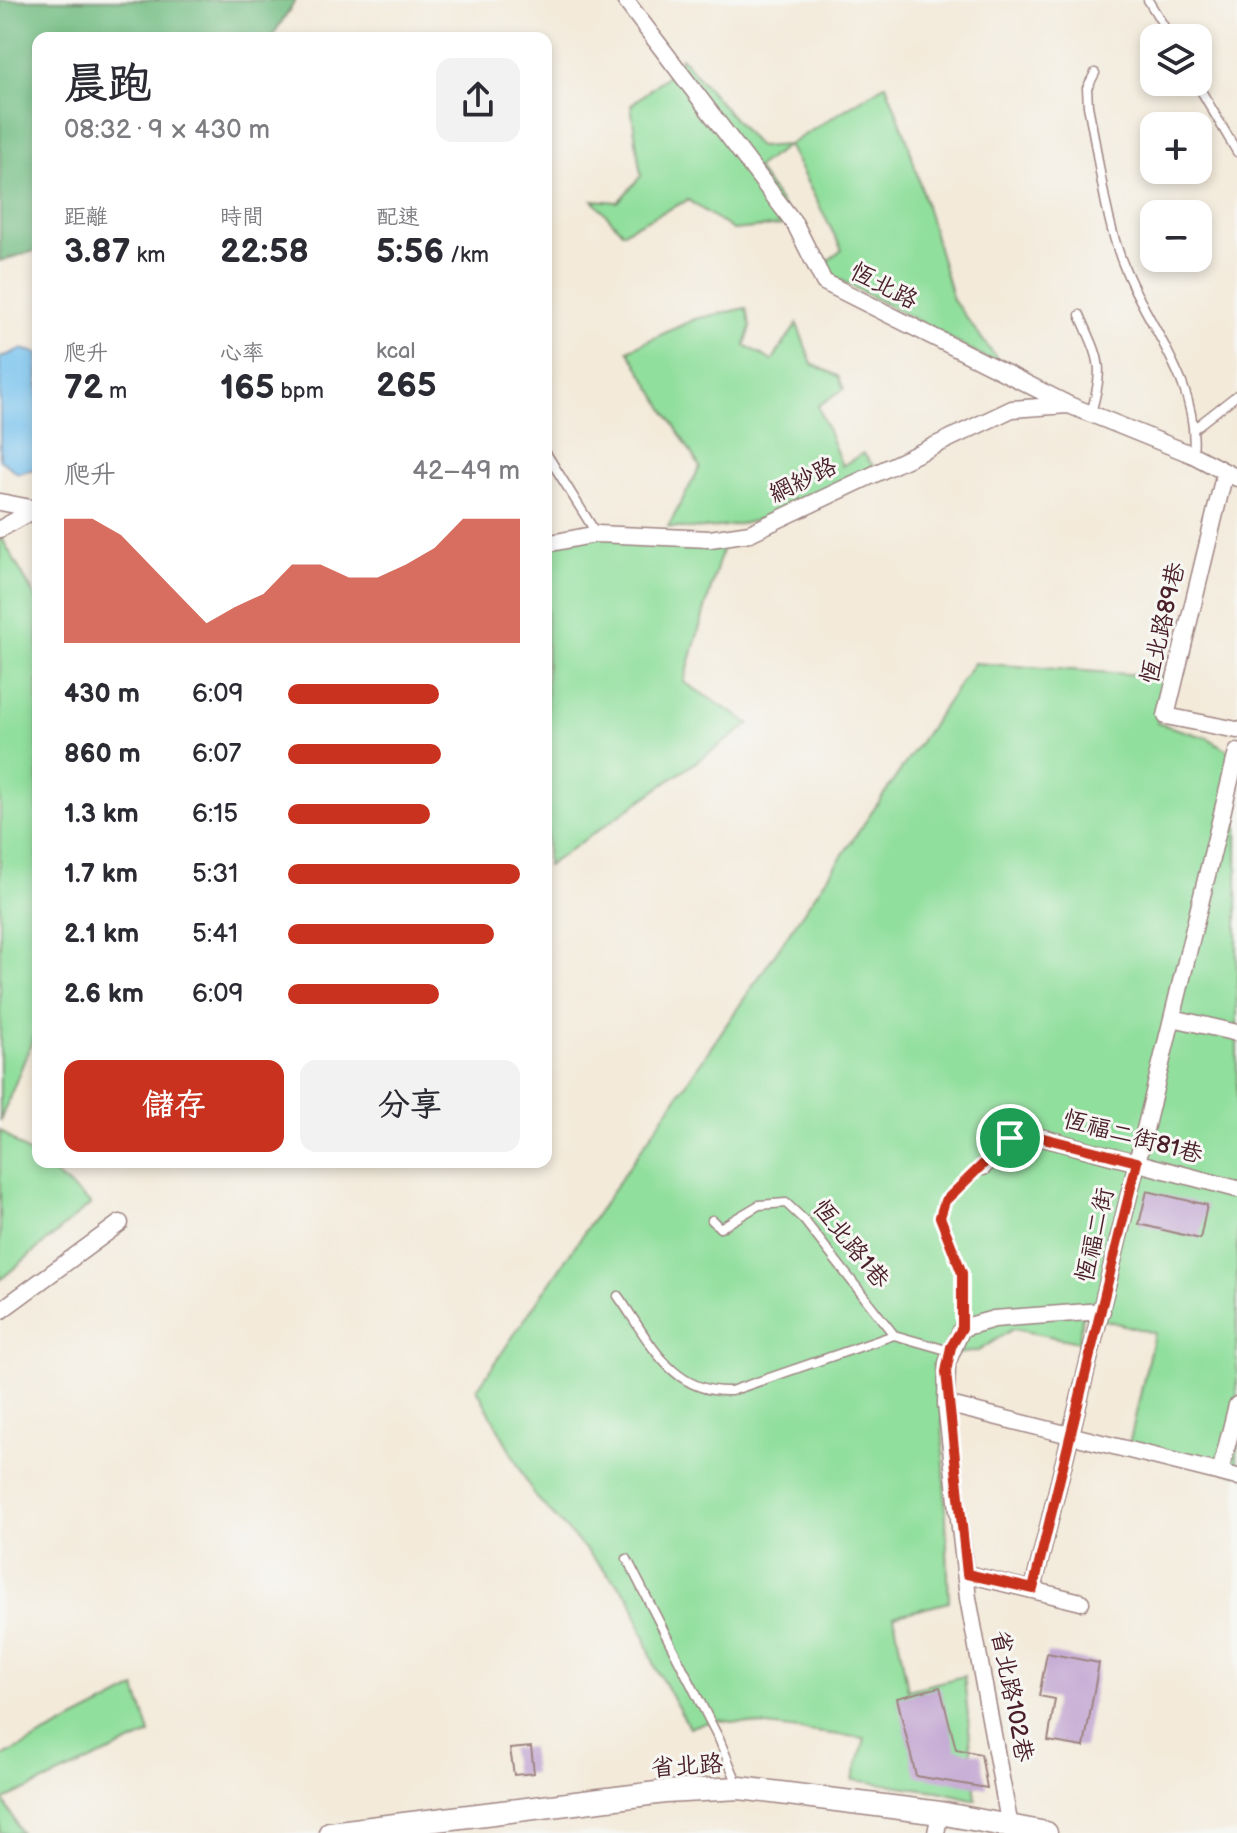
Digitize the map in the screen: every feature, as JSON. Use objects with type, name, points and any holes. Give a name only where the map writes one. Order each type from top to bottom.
[{"type":"main road","name":"省北路","points":[[330,1833],[665,1792],[740,1788],[816,1795],[938,1823],[1010,1827],[1046,1833]]},
{"type":"street","name":"恆北路","points":[[625,0],[795,224],[824,282],[1069,405],[1193,455],[1231,475]]},
{"type":"street","name":"網紗路","points":[[552,543],[597,534],[710,539],[750,533],[1012,409],[1069,405]]},
{"type":"street","name":"恆北路89巷","points":[[1231,475],[1166,716],[1237,730]]},
{"type":"street","points":[[0,502],[32,508]]},
{"type":"street","points":[[0,529],[32,512]]},
{"type":"street","name":"恆福二街","points":[[1033,1589],[1237,752]]},
{"type":"street","points":[[1173,1018],[1237,1033]]},
{"type":"street","name":"恆福二街81巷","points":[[983,1167],[1010,1138],[1028,1134],[1237,1189]]},
{"type":"street","points":[[0,1311],[120,1223]]},
{"type":"street","points":[[1081,1602],[967,1574],[946,1404],[950,1351],[962,1328],[994,1319],[1102,1311]]},
{"type":"street","points":[[946,1404],[1229,1475],[1237,1405]]},
{"type":"street","name":"省北路102巷","points":[[967,1574],[968,1598],[1010,1827]]},
{"type":"lane","points":[[1148,0],[1163,24]]},
{"type":"lane","points":[[1095,73],[1087,88],[1088,106],[1117,248],[1187,396],[1196,427],[1193,455]]},
{"type":"lane","points":[[1204,96],[1237,152]]},
{"type":"lane","points":[[1080,315],[1101,364],[1091,414]]},
{"type":"lane","points":[[1196,427],[1237,395]]},
{"type":"lane","points":[[552,463],[597,534]]},
{"type":"lane","points":[[962,1328],[962,1273],[940,1217],[945,1201],[983,1167]]},
{"type":"lane","name":"恆北路1巷","points":[[712,1220],[720,1228],[759,1205],[786,1203],[804,1220],[894,1335]]},
{"type":"lane","points":[[618,1296],[677,1378],[713,1392],[731,1391],[894,1335],[950,1351]]},
{"type":"lane","points":[[627,1559],[719,1739],[740,1788]]},
{"type":"green space","points":[[0,0],[296,0],[275,32],[32,32],[32,252],[0,261]]},
{"type":"green space","points":[[681,57],[758,147],[788,145],[756,168],[795,224],[733,230],[688,200],[622,232],[593,200],[618,202],[641,176],[631,105],[675,69]]},
{"type":"green space","points":[[886,84],[907,139],[953,300],[1003,367],[818,268],[842,250],[788,145]]},
{"type":"green space","points":[[746,308],[751,327],[745,345],[772,361],[797,324],[812,364],[838,376],[844,389],[818,406],[842,466],[863,453],[874,467],[776,514],[726,526],[668,527],[700,467],[628,350],[695,319]]},
{"type":"green space","points":[[597,534],[722,550],[684,682],[750,724],[552,863],[552,538]]},
{"type":"green space","points":[[0,535],[32,591],[32,1041],[0,1121]]},
{"type":"green space","points":[[974,663],[1168,677],[1157,723],[1208,738],[1237,756],[1237,1474],[1129,1445],[1154,1333],[1082,1314],[1079,1342],[1013,1329],[978,1351],[940,1356],[949,1602],[894,1616],[908,1690],[964,1676],[976,1800],[938,1791],[853,1780],[865,1738],[718,1720],[689,1727],[656,1669],[630,1597],[534,1495],[477,1389]]},
{"type":"green space","points":[[0,1130],[32,1156],[32,1168],[47,1168],[91,1204],[0,1280]]},
{"type":"green space","points":[[136,1688],[150,1734],[4,1800],[21,1833],[0,1833],[0,1758]]},
{"type":"water","points":[[21,349],[32,352],[32,470],[18,473],[0,460],[0,358]]},
{"type":"building","points":[[1147,1191],[1207,1205],[1200,1239],[1139,1224]]},
{"type":"building","points":[[1047,1653],[1099,1663],[1084,1747],[1048,1741],[1055,1699],[1039,1696]]},
{"type":"building","points":[[940,1687],[956,1749],[981,1754],[987,1788],[916,1776],[897,1698]]},
{"type":"building","points":[[531,1747],[534,1773],[514,1775],[510,1749]]},
{"type":"route","points":[[1028,1134],[1137,1162],[1033,1589],[967,1574],[946,1404],[947,1363],[951,1347],[962,1328],[962,1273],[940,1217],[945,1201],[1010,1138],[1028,1134]]}]
